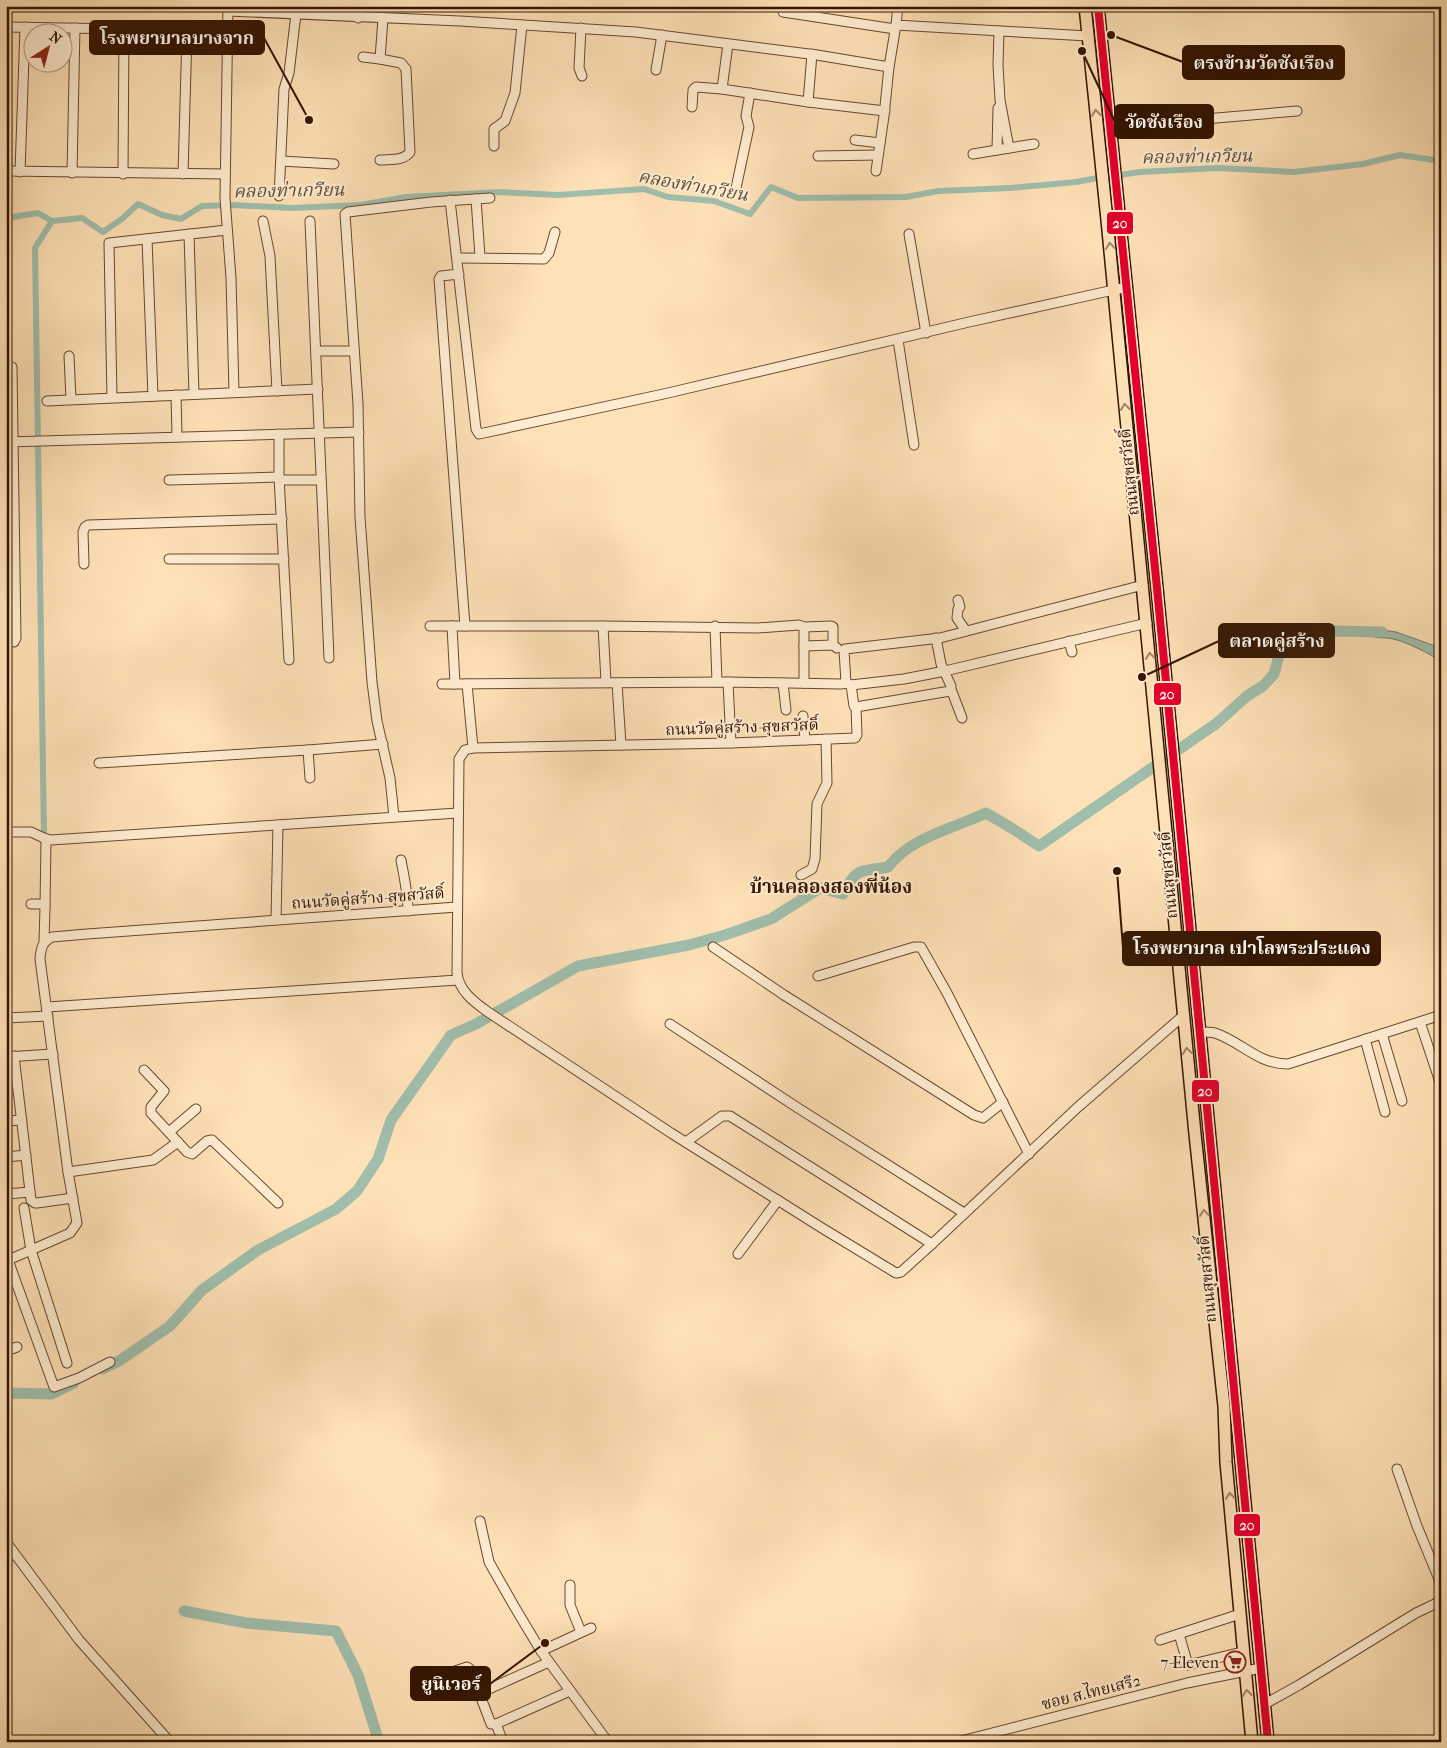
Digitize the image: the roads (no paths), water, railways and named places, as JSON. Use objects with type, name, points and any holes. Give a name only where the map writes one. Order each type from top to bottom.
[{"type":"main road","name":"ถนนสุขสวัสดิ์","points":[[1084,6],[1104,186],[1147,622],[1160,775],[1224,1406],[1226,1462],[1242,1652],[1252,1742]]},
{"type":"main road","name":"ถนนสุขสวัสดิ์","points":[[1098,6],[1174,765],[1268,1742]]},
{"type":"street","points":[[358,18],[359,6]]},
{"type":"street","points":[[876,171],[898,6]]},
{"type":"street","points":[[234,392],[232,278],[224,198],[228,9],[358,18],[636,32],[812,54],[889,67]]},
{"type":"street","points":[[783,12],[896,27],[1088,36]]},
{"type":"street","points":[[280,196],[284,88],[289,73],[296,14]]},
{"type":"street","points":[[380,60],[383,18]]},
{"type":"street","points":[[494,146],[494,129],[505,122],[515,93],[522,25]]},
{"type":"street","points":[[6,27],[22,27]]},
{"type":"street","points":[[72,28],[227,34]]},
{"type":"street","points":[[72,173],[75,28]]},
{"type":"street","points":[[581,28],[579,68],[582,76]]},
{"type":"street","points":[[123,174],[124,29]]},
{"type":"street","points":[[999,31],[1000,100],[1009,148]]},
{"type":"street","points":[[184,174],[187,33]]},
{"type":"street","points":[[656,70],[662,35]]},
{"type":"street","points":[[722,89],[728,44]]},
{"type":"street","points":[[808,102],[812,54]]},
{"type":"street","points":[[363,57],[401,63],[406,69],[410,152],[406,157],[380,160]]},
{"type":"street","points":[[20,172],[23,72]]},
{"type":"street","points":[[692,108],[693,90],[696,87],[884,111]]},
{"type":"street","points":[[736,188],[749,127],[746,116],[750,93]]},
{"type":"street","points":[[997,150],[997,116],[1000,100]]},
{"type":"street","points":[[1110,125],[1297,111]]},
{"type":"street","points":[[855,140],[880,143]]},
{"type":"street","points":[[973,154],[1034,144]]},
{"type":"street","points":[[818,156],[878,155]]},
{"type":"street","points":[[281,161],[334,164]]},
{"type":"street","points":[[6,171],[225,174]]},
{"type":"street","points":[[476,198],[480,257]]},
{"type":"street","points":[[394,817],[390,778],[377,721],[363,560],[359,432],[345,214],[348,212],[450,200],[490,198]]},
{"type":"street","points":[[450,200],[478,434],[668,393],[1127,287]]},
{"type":"street","points":[[263,221],[270,256],[276,391]]},
{"type":"street","points":[[310,221],[329,658]]},
{"type":"street","points":[[112,398],[108,245],[112,242],[227,230]]},
{"type":"street","points":[[457,258],[544,259],[550,254],[555,232]]},
{"type":"street","points":[[189,234],[194,394]]},
{"type":"street","points":[[909,234],[926,333]]},
{"type":"street","points":[[147,239],[153,396]]},
{"type":"street","points":[[459,274],[441,276],[439,279],[466,626]]},
{"type":"street","points":[[898,340],[914,445]]},
{"type":"street","points":[[316,351],[354,351]]},
{"type":"street","points":[[69,356],[71,399]]},
{"type":"street","points":[[6,642],[14,642],[16,639],[10,442],[12,367]]},
{"type":"street","points":[[47,400],[318,389]]},
{"type":"street","points":[[176,395],[177,437]]},
{"type":"street","points":[[10,442],[359,432]]},
{"type":"street","points":[[279,434],[279,479],[288,660]]},
{"type":"street","points":[[169,480],[321,480]]},
{"type":"street","points":[[84,564],[84,532],[85,527],[88,525],[282,519]]},
{"type":"street","points":[[169,559],[284,559]]},
{"type":"street","points":[[804,646],[833,645],[844,650],[936,638],[966,632],[1143,585]]},
{"type":"street","points":[[958,600],[960,608],[958,609],[958,618],[966,632]]},
{"type":"street","points":[[442,684],[728,682],[848,684],[904,679],[1147,622]]},
{"type":"street","points":[[430,626],[715,626],[757,628],[799,625],[804,627],[831,626],[833,627],[833,645]]},
{"type":"street","points":[[452,626],[455,684]]},
{"type":"street","points":[[603,626],[606,682]]},
{"type":"street","points":[[715,626],[717,682]]},
{"type":"street","points":[[804,627],[804,683]]},
{"type":"street","points":[[936,638],[941,664],[945,670],[962,718]]},
{"type":"street","points":[[1069,641],[1072,652]]},
{"type":"street","points":[[844,650],[848,684],[854,706],[856,707],[950,691],[952,689]]},
{"type":"street","points":[[728,682],[731,743]]},
{"type":"street","points":[[616,683],[621,745]]},
{"type":"street","points":[[783,683],[786,710]]},
{"type":"street","points":[[467,684],[473,748]]},
{"type":"street","name":"ถนนวัดคู่สร้าง-สุขสวัสดิ์","points":[[44,942],[52,937],[457,907],[459,759],[465,750],[473,748],[731,743],[855,738],[857,735],[856,707]]},
{"type":"street","points":[[803,716],[805,740]]},
{"type":"street","points":[[801,875],[812,869],[815,859],[817,804],[827,783],[826,739]]},
{"type":"street","points":[[99,763],[383,744]]},
{"type":"street","points":[[308,750],[310,778]]},
{"type":"street","points":[[6,832],[31,832],[46,840],[458,813]]},
{"type":"street","points":[[276,920],[278,825]]},
{"type":"street","points":[[46,840],[44,942],[40,959],[68,1172],[77,1223],[73,1231],[7,1260],[54,1387],[79,1378],[110,1362]]},
{"type":"street","points":[[401,860],[408,892],[408,911]]},
{"type":"street","points":[[31,904],[42,904],[45,907]]},
{"type":"street","points":[[457,907],[458,980],[466,994],[501,1021],[686,1142],[896,1274],[901,1272],[932,1244],[1121,1068],[1184,1015]]},
{"type":"street","points":[[713,947],[784,995],[974,1115],[983,1118],[1003,1102]]},
{"type":"street","points":[[818,976],[914,947],[922,947],[1029,1154]]},
{"type":"street","points":[[6,1018],[47,1011],[458,980]]},
{"type":"street","points":[[1199,1032],[1214,1033],[1260,1058],[1277,1064],[1288,1064],[1441,1016]]},
{"type":"street","points":[[1420,1022],[1441,1085]]},
{"type":"street","points":[[670,1024],[964,1213]]},
{"type":"street","points":[[1382,1034],[1402,1101]]},
{"type":"street","points":[[1365,1039],[1385,1112]]},
{"type":"street","points":[[53,1054],[10,1057],[22,1120],[31,1200],[35,1203],[73,1198]]},
{"type":"street","points":[[144,1070],[164,1091],[150,1111],[187,1152],[192,1154],[207,1141],[212,1140],[278,1203]]},
{"type":"street","points":[[169,1132],[196,1109]]},
{"type":"street","points":[[686,1142],[722,1116],[730,1116],[932,1244]]},
{"type":"street","points":[[6,1121],[22,1120]]},
{"type":"street","points":[[68,1172],[153,1160],[178,1142]]},
{"type":"street","points":[[6,1157],[26,1155]]},
{"type":"street","points":[[6,1194],[30,1192]]},
{"type":"street","points":[[738,1254],[778,1200]]},
{"type":"street","points":[[24,1208],[31,1250],[67,1363]]},
{"type":"street","points":[[6,1351],[17,1348]]},
{"type":"street","points":[[1397,1469],[1417,1526],[1441,1584]]},
{"type":"street","points":[[480,1520],[489,1562],[548,1662],[608,1742]]},
{"type":"street","points":[[6,1542],[79,1640],[170,1742]]},
{"type":"street","points":[[570,1585],[570,1605],[581,1632]]},
{"type":"street","points":[[1265,1704],[1305,1682],[1408,1617],[1441,1601]]},
{"type":"street","points":[[1160,1640],[1240,1614]]},
{"type":"street","points":[[541,1651],[592,1628]]},
{"type":"street","points":[[1179,1634],[1184,1666],[1242,1652]]},
{"type":"street","points":[[480,1693],[548,1662]]},
{"type":"street","points":[[449,1673],[467,1667],[470,1669],[491,1724],[496,1724],[570,1691]]},
{"type":"street","name":"ซอย ส.ไทยเสรี2","points":[[958,1742],[1187,1683],[1261,1668]]},
{"type":"street","points":[[496,1724],[503,1742]]},
{"type":"waterway","name":"คลองท่าเกวียน","points":[[1113,176],[1140,172],[1218,168],[1294,172],[1363,164],[1400,155],[1441,161]]},
{"type":"waterway","name":"คลองท่าเกวียน","points":[[6,218],[38,213],[52,221],[82,218],[103,232],[123,218],[138,204],[162,215],[181,219],[202,206],[232,205],[292,208],[361,205],[406,197],[500,192],[558,195],[644,189],[668,197],[714,201],[750,214],[771,187],[798,198],[906,197],[938,191],[1010,188],[1076,182],[1103,177]]},
{"type":"waterway","points":[[44,836],[35,248],[52,221]]},
{"type":"waterway","points":[[102,1369],[119,1361],[170,1326],[202,1290],[258,1250],[336,1209],[357,1191],[378,1159],[391,1120],[451,1035],[476,1024],[578,966],[689,945],[725,935],[771,919],[820,888],[843,894],[852,879],[860,872],[888,867],[908,848],[920,841],[986,813],[1039,846],[1217,723],[1247,696],[1263,686],[1274,674],[1281,648],[1284,642],[1290,638],[1306,633],[1335,631],[1382,632]]},
{"type":"waterway","points":[[6,1393],[51,1394],[74,1383]]},
{"type":"waterway","points":[[184,1611],[246,1623],[336,1631],[358,1675],[379,1742]]},
{"type":"place","name":"ตรงข้ามวัดชังเรือง","points":[[1111,35]]},
{"type":"place","name":"วัดชังเรือง","points":[[1082,51]]},
{"type":"place","name":"โรงพยาบาลบางจาก","points":[[309,120]]},
{"type":"place","name":"ตลาดคู่สร้าง","points":[[1142,677]]},
{"type":"place","name":"โรงพยาบาล เปาโลพระประแดง","points":[[1117,871]]},
{"type":"place","name":"ยูนิเวอร์","points":[[545,1643]]},
{"type":"place","name":"7-Eleven","points":[[1235,1662]]},
{"type":"district","name":"บ้านคลองสองพี่น้อง","points":[[831,887]]}]
